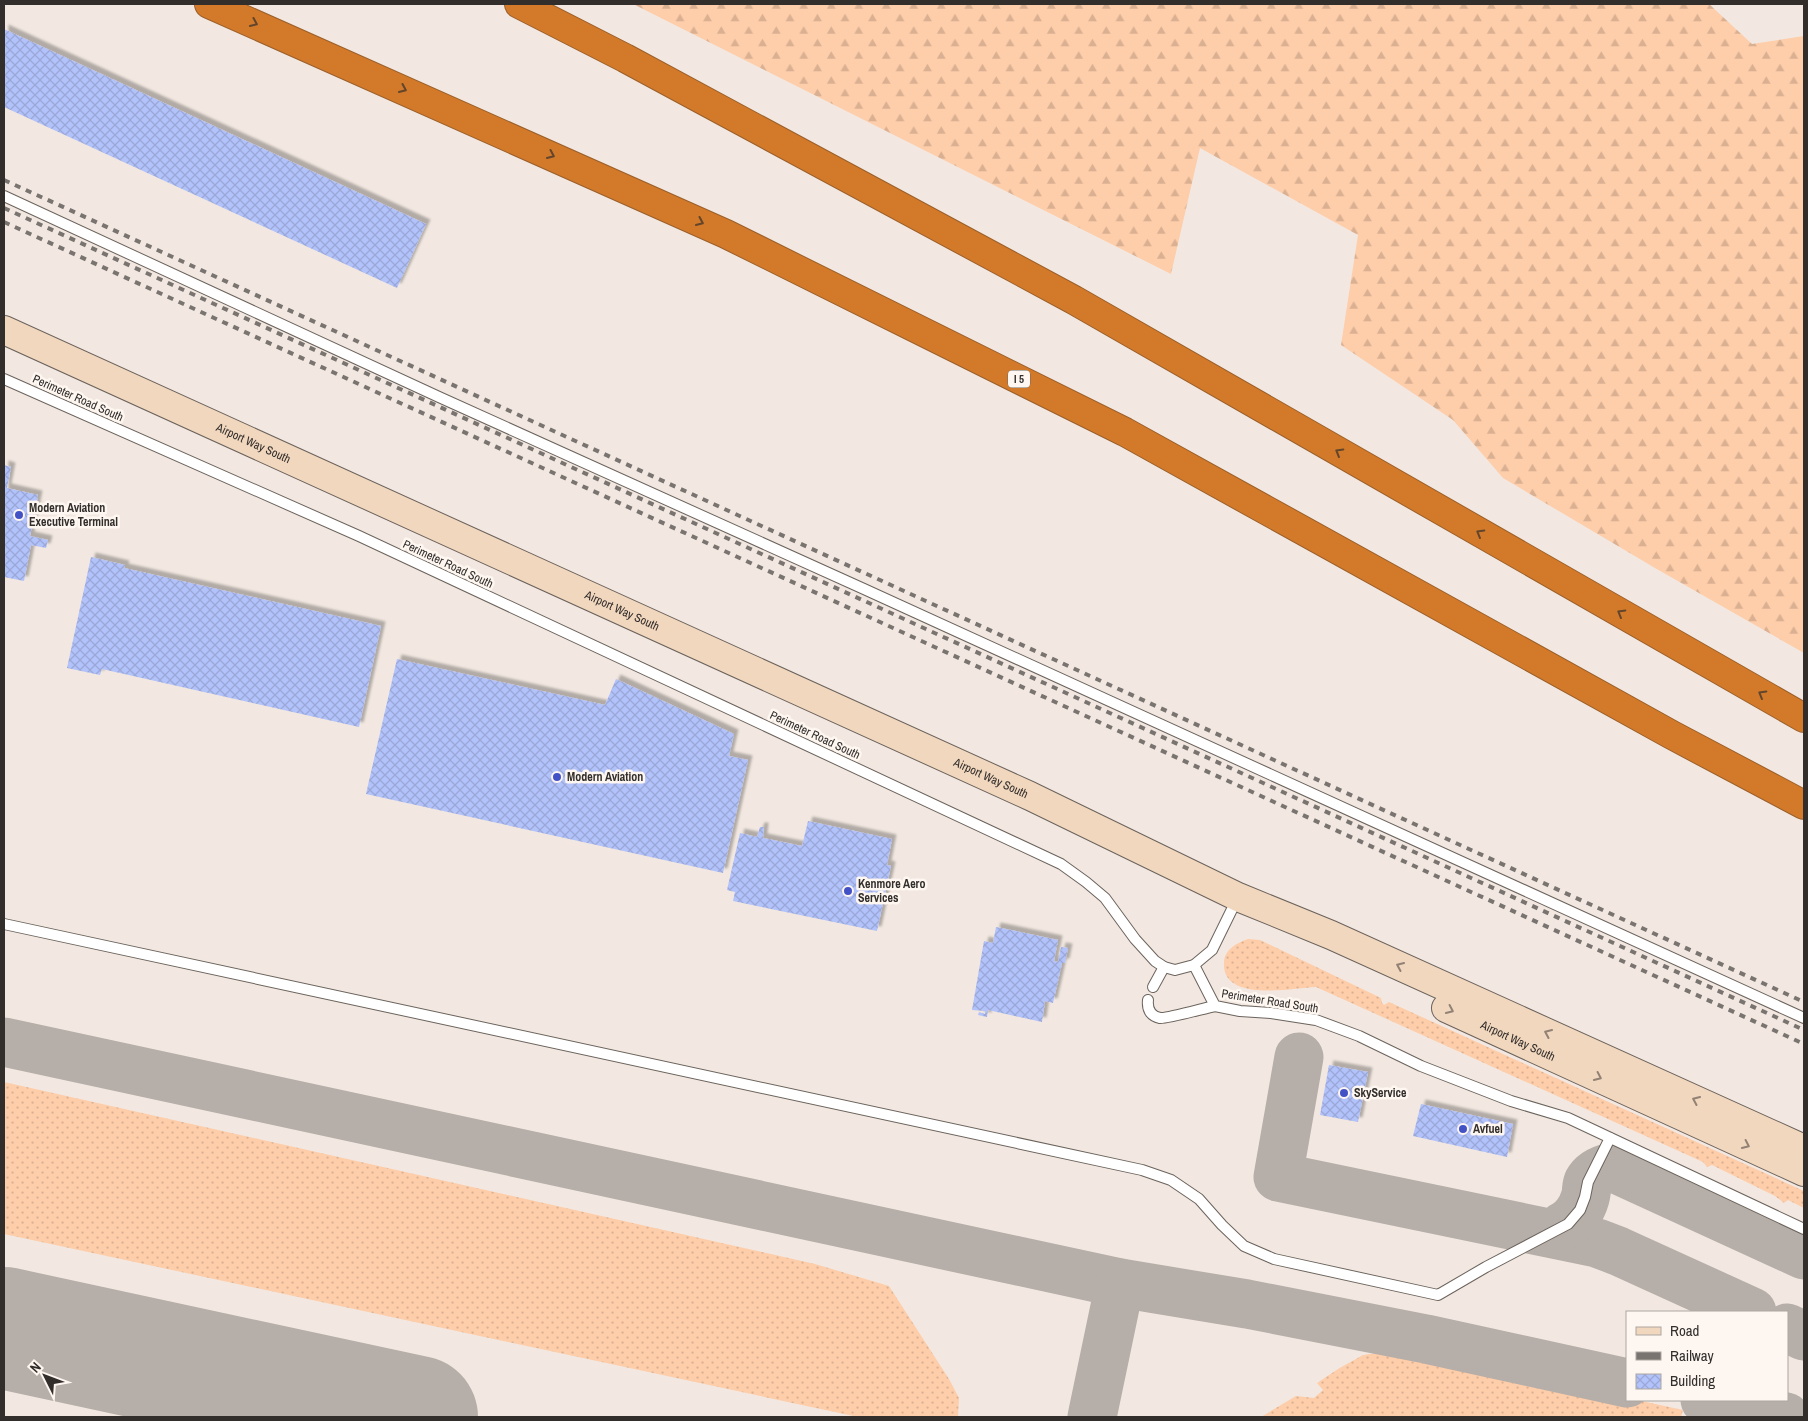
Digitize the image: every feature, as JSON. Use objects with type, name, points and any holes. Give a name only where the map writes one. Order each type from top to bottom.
[{"type":"highway","name":"I 5","points":[[210,4],[726,234],[1125,432],[1672,735],[1804,805]]},
{"type":"highway","points":[[519,4],[624,58],[1074,300],[1804,718]]},
{"type":"main road","name":"Airport Way South","points":[[4,330],[1030,796],[1238,897],[1332,935],[1804,1149]]},
{"type":"main road","name":"Airport Way South","points":[[1238,897],[1328,954],[1804,1172]]},
{"type":"lane","points":[[4,196],[448,401],[1804,1018]]},
{"type":"lane","name":"Perimeter Road South","points":[[4,379],[359,536],[1061,864],[1105,898],[1135,939],[1155,961],[1164,967]]},
{"type":"lane","points":[[1152,987],[1164,967],[1175,970],[1194,965],[1212,950],[1238,897]]},
{"type":"lane","points":[[4,924],[1142,1170],[1171,1180],[1199,1199],[1244,1246],[1274,1259],[1438,1295],[1486,1267],[1568,1224],[1580,1210],[1586,1197],[1588,1182],[1610,1138]]},
{"type":"lane","name":"Perimeter Road South","points":[[1194,965],[1215,1006],[1240,1011],[1271,1013],[1316,1020],[1359,1036],[1421,1066],[1511,1101],[1568,1118],[1804,1229]]},
{"type":"lane","points":[[1148,1000],[1148,1009],[1151,1014],[1160,1018],[1215,1006]]},
{"type":"green space","points":[[633,4],[1709,4],[1752,44],[1804,36],[1804,653],[1503,478],[1453,420],[1341,345],[1358,235],[1200,148],[1171,274]]},
{"type":"green space","points":[[1248,939],[1260,940],[1381,998],[1384,1005],[1389,1002],[1804,1191],[1804,1208],[1788,1200],[1784,1203],[1775,1196],[1712,1165],[1707,1167],[1703,1162],[1316,987],[1260,990],[1245,988],[1234,983],[1226,975],[1225,957],[1232,947]]},
{"type":"green space","points":[[4,1082],[815,1264],[889,1286],[949,1379],[959,1398],[958,1417],[858,1417],[4,1234]]},
{"type":"green space","points":[[1400,1350],[1626,1398],[1626,1401],[1642,1401],[1683,1410],[1681,1417],[1261,1417],[1296,1396],[1314,1398],[1323,1390],[1317,1383],[1363,1355]]},
{"type":"building","points":[[4,29],[426,224],[397,288],[4,107]]},
{"type":"building","name":"Modern Aviation Executive Terminal","points":[[4,465],[11,467],[7,488],[38,495],[30,536],[48,540],[46,548],[31,545],[24,581],[4,577]]},
{"type":"building","points":[[91,557],[125,565],[124,568],[381,626],[359,727],[102,669],[100,675],[67,668]]},
{"type":"building","name":"Modern Aviation","points":[[397,659],[605,705],[616,679],[734,734],[729,756],[748,760],[723,873],[366,794]]},
{"type":"building","points":[[808,821],[892,839],[887,865],[891,866],[877,931],[733,901],[735,892],[727,890],[740,833],[757,837],[760,827],[764,827],[763,838],[802,846]]},
{"type":"building","points":[[996,927],[1058,940],[1054,961],[1058,962],[1061,947],[1068,948],[1065,963],[1062,963],[1053,1003],[1045,1001],[1042,1022],[988,1010],[987,1017],[978,1015],[979,1012],[985,1014],[985,1011],[972,1010],[984,941],[993,943]]},
{"type":"building","name":"SkyService","points":[[1329,1065],[1368,1072],[1358,1122],[1320,1115]]},
{"type":"building","name":"Avfuel","points":[[1421,1104],[1513,1124],[1507,1157],[1413,1136]]},
{"type":"taxiway","points":[[4,1042],[1120,1283],[1247,1304],[1426,1339],[1626,1383]]},
{"type":"taxiway","points":[[1299,1057],[1278,1177],[1597,1243],[1750,1311]]},
{"type":"taxiway","points":[[1563,1226],[1571,1221],[1580,1210],[1590,1179],[1599,1172],[1612,1167],[1804,1255]]},
{"type":"taxiway","points":[[1092,1417],[1120,1283]]},
{"type":"taxiway","points":[[1788,1328],[1804,1336]]},
{"type":"taxiway","points":[[1710,1401],[1786,1417]]},
{"type":"runway","points":[[4,1328],[417,1417]]},
{"type":"railway","points":[[4,180],[1804,1002]]},
{"type":"railway","points":[[4,208],[1804,1030]]},
{"type":"railway","points":[[4,222],[1804,1044]]},
{"type":"place","name":"Modern Aviation Executive Terminal","points":[[19,515]]},
{"type":"place","name":"Modern Aviation","points":[[557,777]]},
{"type":"place","name":"Kenmore Aero Services","points":[[848,891]]},
{"type":"place","name":"SkyService","points":[[1344,1093]]},
{"type":"place","name":"Avfuel","points":[[1463,1129]]}]
